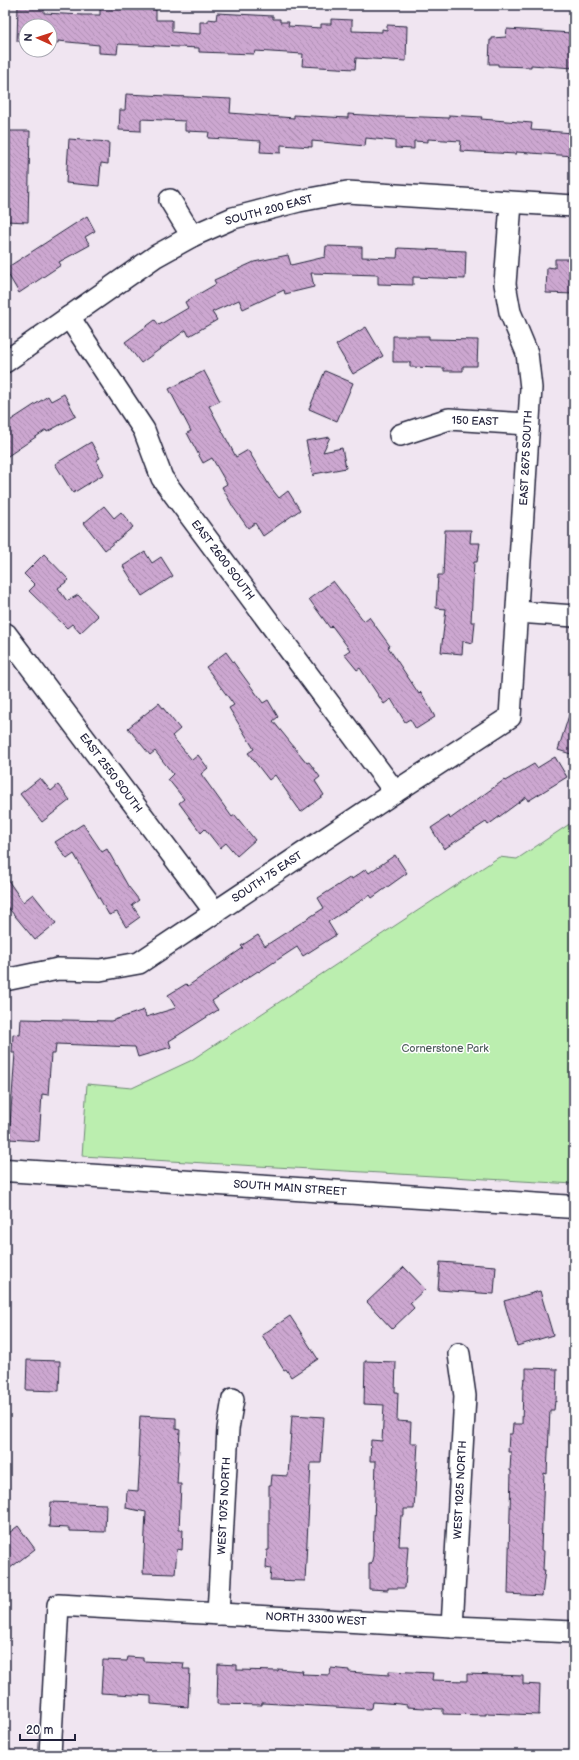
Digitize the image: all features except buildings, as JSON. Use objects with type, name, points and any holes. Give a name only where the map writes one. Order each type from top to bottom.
[{"type":"street","name":"SOUTH 200 EAST","points":[[5,362],[156,256],[192,236],[233,218],[299,201],[347,192],[574,206]]},
{"type":"street","points":[[170,200],[192,236]]},
{"type":"street","name":"EAST 2675 SOUTH","points":[[510,717],[518,612],[531,388],[527,353],[510,312],[505,284],[511,202]]},
{"type":"street","name":"EAST 2600 SOUTH","points":[[69,317],[144,430],[162,478],[394,792]]},
{"type":"street","name":"150 EAST","points":[[400,435],[449,419],[528,424]]},
{"type":"street","points":[[518,612],[574,616]]},
{"type":"street","name":"EAST 2550 SOUTH","points":[[6,634],[215,912]]},
{"type":"street","name":"SOUTH 75 EAST","points":[[5,980],[58,969],[100,970],[139,962],[394,792],[510,717]]},
{"type":"street","name":"SOUTH MAIN STREET","points":[[5,1170],[574,1207]]},
{"type":"street","name":"WEST 1025 NORTH","points":[[452,1627],[465,1396],[459,1354]]},
{"type":"street","name":"WEST 1075 NORTH","points":[[218,1614],[228,1429],[233,1399]]},
{"type":"street","name":"NORTH 3300 WEST","points":[[50,1755],[58,1604],[452,1627],[574,1632]]},
{"type":"green space","name":"Cornerstone Park","points":[[574,821],[574,1184],[82,1156],[87,1084],[132,1088],[190,1061],[499,857],[517,859]]}]
